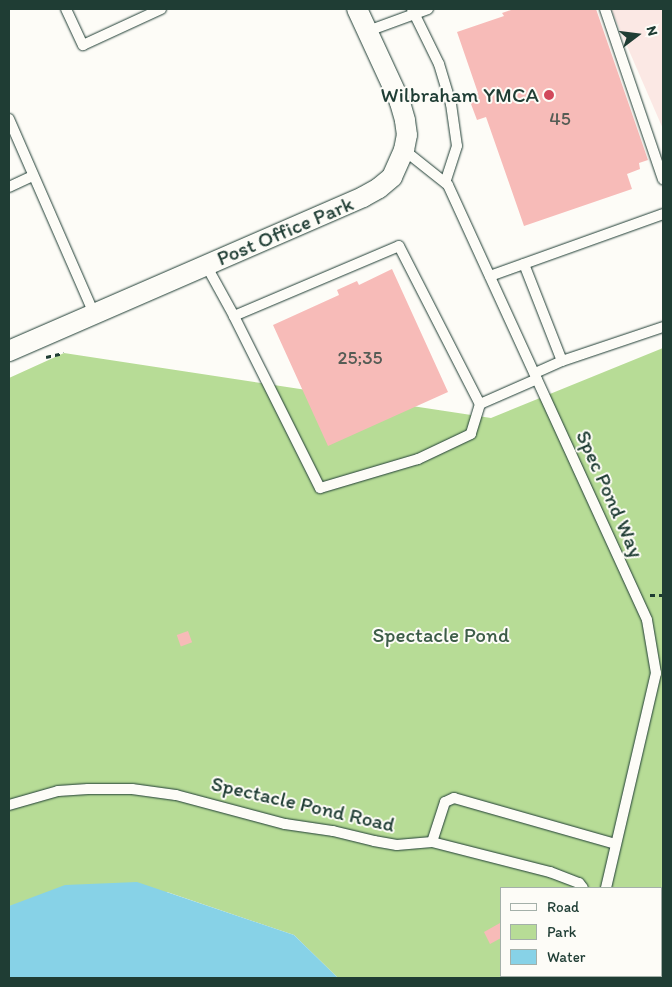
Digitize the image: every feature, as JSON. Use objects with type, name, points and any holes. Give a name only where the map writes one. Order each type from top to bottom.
[{"type":"street","name":"Post Office Park","points":[[9,351],[363,198],[392,177],[399,165],[407,135],[400,102],[357,9]]},
{"type":"lane","points":[[66,9],[83,45],[161,9]]},
{"type":"lane","points":[[368,31],[413,11],[428,9]]},
{"type":"lane","points":[[605,9],[663,179]]},
{"type":"lane","points":[[413,11],[427,36],[450,104],[457,146],[444,182]]},
{"type":"lane","points":[[9,119],[94,314]]},
{"type":"lane","name":"Spec Pond Way","points":[[404,150],[444,182],[490,276],[647,620],[656,673],[606,887]]},
{"type":"lane","points":[[9,187],[33,176]]},
{"type":"lane","points":[[490,276],[663,214]]},
{"type":"lane","points":[[206,265],[234,316],[320,488],[418,459],[471,434],[480,404],[399,246],[234,316]]},
{"type":"lane","points":[[524,264],[562,361]]},
{"type":"lane","points":[[480,404],[536,377],[562,361],[663,327]]},
{"type":"lane","name":"Spectacle Pond Road","points":[[9,805],[58,791],[132,789],[176,795],[285,824],[333,831],[397,845],[432,842],[550,872],[579,883],[582,887]]},
{"type":"lane","points":[[432,842],[445,802],[454,798],[616,844]]},
{"type":"shaded area","points":[[611,9],[663,9],[663,129]]},
{"type":"green space","name":"Spectacle Pond","points":[[663,348],[663,978],[338,978],[294,935],[167,892],[9,906],[9,378],[64,353],[491,418]]},
{"type":"water","points":[[137,882],[294,935],[338,978],[9,978],[9,906],[65,885]]},
{"type":"building","points":[[514,9],[596,9],[648,160],[639,163],[640,169],[627,174],[632,189],[524,226],[486,117],[477,120],[468,96],[478,93],[457,32],[504,16],[502,13]]},
{"type":"building","points":[[392,269],[448,392],[328,446],[273,325],[339,295],[337,290],[357,281],[359,285]]},
{"type":"building","points":[[188,631],[192,642],[181,646],[177,635]]},
{"type":"building","points":[[500,923],[500,939],[490,944],[484,932]]},
{"type":"place","name":"Wilbraham YMCA","points":[[549,95]]}]
